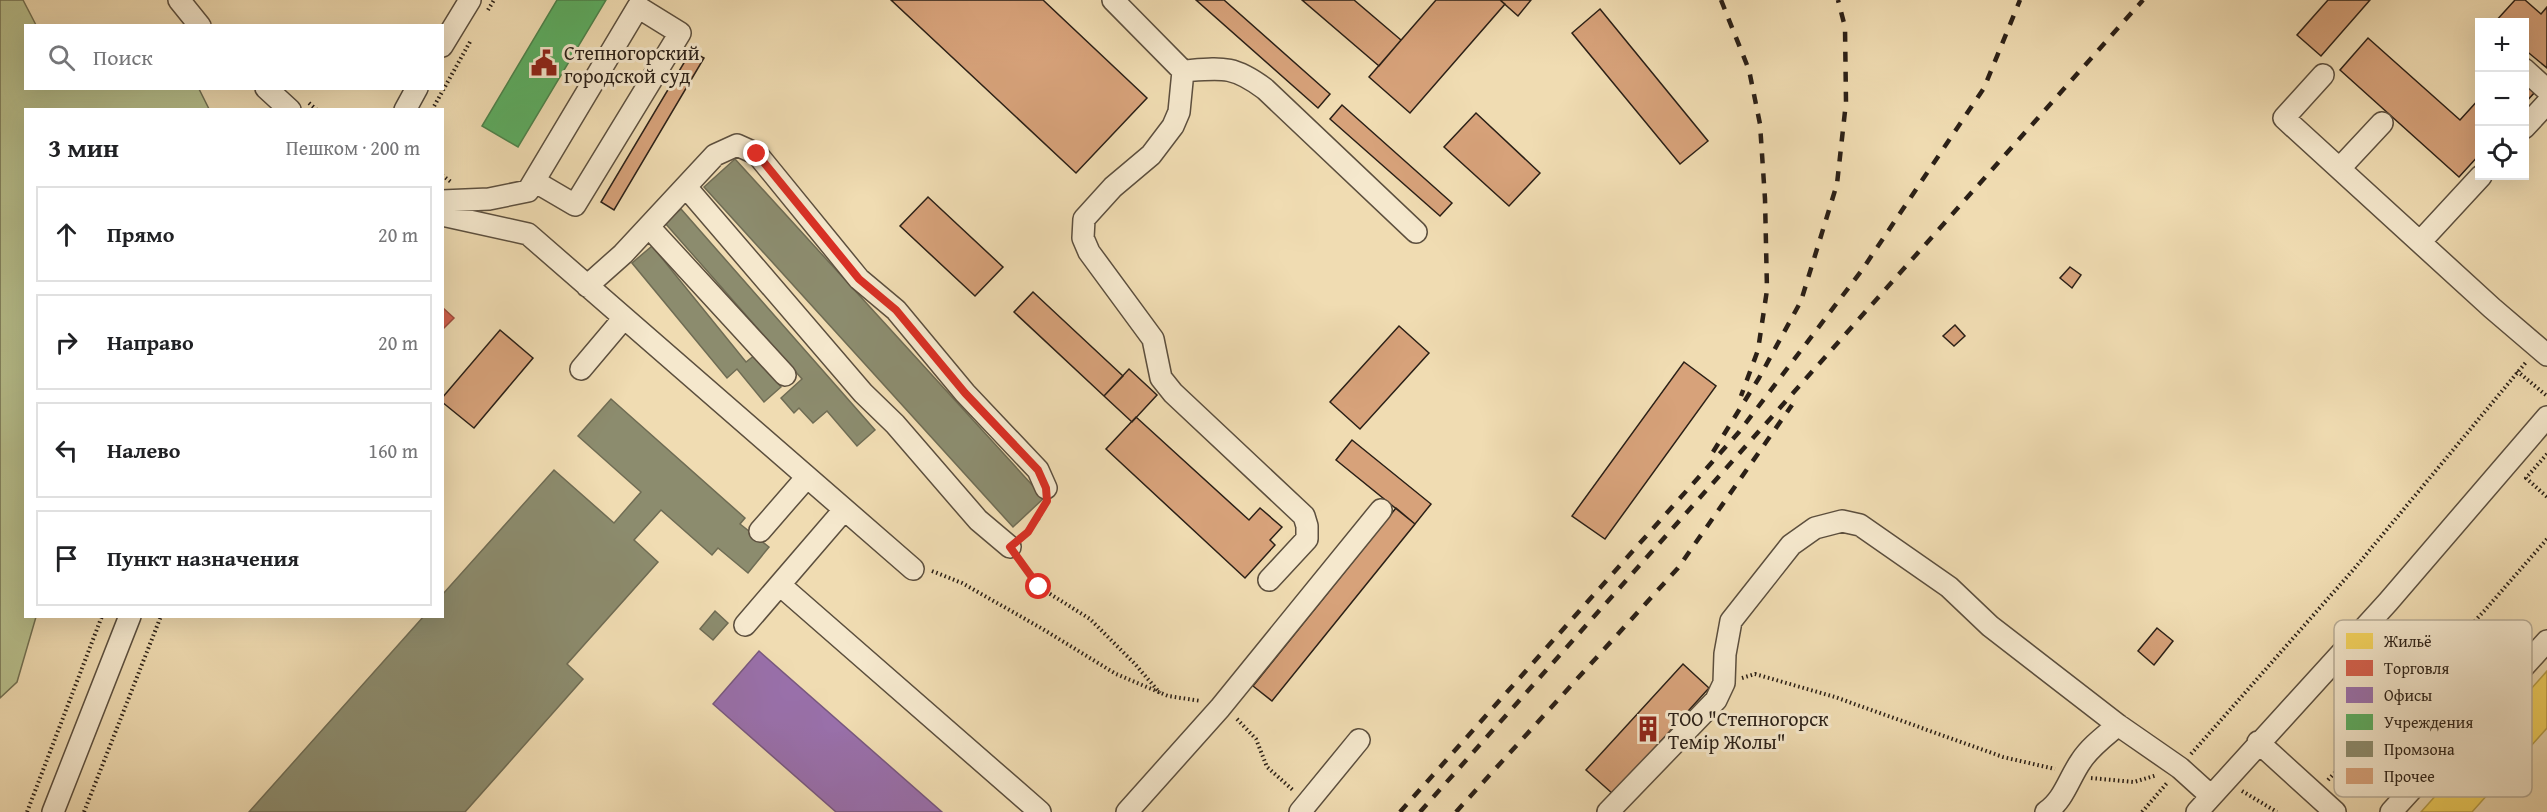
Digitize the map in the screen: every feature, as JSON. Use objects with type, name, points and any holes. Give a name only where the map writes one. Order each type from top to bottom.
[{"type":"street","points":[[178,0],[198,24]]},
{"type":"street","points":[[444,43],[470,0]]},
{"type":"street","points":[[1113,0],[1183,70],[1226,69],[1244,74],[1265,89],[1416,232]]},
{"type":"street","points":[[444,201],[489,199],[528,191],[638,7],[680,33],[575,204],[534,181]]},
{"type":"street","points":[[1183,70],[1179,112],[1173,126],[1151,155],[1113,187],[1084,219],[1083,238],[1089,252],[1153,339],[1161,378],[1173,393],[1304,516],[1307,525],[1307,539],[1269,580]]},
{"type":"street","points":[[2527,72],[2547,90]]},
{"type":"street","points":[[2323,75],[2284,118],[2543,352]]},
{"type":"street","points":[[268,90],[288,108]]},
{"type":"street","points":[[406,108],[416,90]]},
{"type":"street","points":[[2526,126],[2547,103]]},
{"type":"street","points":[[2340,168],[2382,123]]},
{"type":"street","points":[[587,286],[649,227],[715,155],[737,145],[757,154],[859,279],[896,310],[965,393],[1038,470],[1046,488]]},
{"type":"street","points":[[2420,242],[2477,180]]},
{"type":"street","points":[[686,187],[864,393],[895,424],[978,520],[1010,547]]},
{"type":"street","points":[[444,215],[528,234],[913,569]]},
{"type":"street","points":[[649,227],[785,375]]},
{"type":"street","points":[[581,369],[624,318]]},
{"type":"street","points":[[2371,620],[2547,417]]},
{"type":"street","points":[[760,531],[807,477]]},
{"type":"street","points":[[745,625],[844,510]]},
{"type":"street","points":[[1127,812],[1220,708],[1381,510]]},
{"type":"street","points":[[1608,812],[1716,700],[1724,683],[1725,654],[1731,621],[1791,545],[1815,528],[1842,521],[1860,525],[1949,587],[1990,626],[2118,725],[2180,768],[2211,796]]},
{"type":"street","points":[[780,585],[1040,812]]},
{"type":"street","points":[[53,812],[129,618]]},
{"type":"street","points":[[2532,657],[2547,640]]},
{"type":"street","points":[[2197,812],[2334,660]]},
{"type":"street","points":[[2046,812],[2069,785],[2082,759],[2097,742],[2118,725]]},
{"type":"street","points":[[1303,808],[1359,740]]},
{"type":"street","points":[[2258,742],[2335,812]]},
{"type":"street","points":[[2391,812],[2405,797]]},
{"type":"path","points":[[483,20],[494,0]]},
{"type":"path","points":[[444,89],[477,30]]},
{"type":"path","points":[[433,108],[443,90]]},
{"type":"path","points":[[2142,812],[2354,569],[2517,371],[2543,352]]},
{"type":"path","points":[[2517,371],[2547,396]]},
{"type":"path","points":[[2547,454],[2526,478],[2547,496]]},
{"type":"path","points":[[1046,488],[1047,501],[1039,518],[1028,532],[1010,547],[1039,587],[1090,619],[1160,693]]},
{"type":"path","points":[[2476,620],[2547,539]]},
{"type":"path","points":[[913,569],[933,571],[962,583],[1116,674],[1160,693],[1213,704],[1220,708],[1237,719],[1256,739],[1267,767],[1303,808]]},
{"type":"path","points":[[27,812],[101,618]]},
{"type":"path","points":[[84,812],[160,618]]},
{"type":"path","points":[[1755,674],[1836,697],[2003,757],[2097,780],[2134,782],[2180,768]]},
{"type":"path","points":[[2316,793],[2334,774]]},
{"type":"green space","points":[[0,0],[23,0],[35,24],[24,24],[24,90],[200,90],[208,108],[24,108],[24,618],[36,618],[17,682],[0,698]]},
{"type":"building: Жильё","points":[[2547,671],[2547,728],[2532,745],[2532,688]]},
{"type":"building: Жильё","points":[[2434,797],[2485,797],[2472,812],[2421,812]]},
{"type":"building: Торговля","points":[[444,309],[454,318],[444,328]]},
{"type":"building: Офисы","points":[[759,651],[942,812],[836,812],[713,704]]},
{"type":"building: Учреждения","name":"Степногорский городской суд","points":[[557,0],[606,0],[518,147],[482,126]]},
{"type":"building: Промзона","points":[[735,159],[1044,498],[1013,527],[704,187]]},
{"type":"building: Промзона","points":[[681,209],[875,430],[857,446],[827,411],[813,423],[799,408],[794,413],[781,398],[802,379],[665,223]]},
{"type":"building: Промзона","points":[[652,246],[746,362],[755,355],[781,387],[764,402],[737,369],[727,378],[632,263]]},
{"type":"building: Промзона","points":[[611,399],[745,518],[740,524],[769,547],[748,573],[718,548],[712,555],[661,510],[634,540],[658,562],[567,664],[583,679],[465,812],[249,812],[422,618],[444,618],[444,593],[554,470],[614,523],[641,492],[578,436]]},
{"type":"building: Промзона","points":[[715,611],[728,623],[713,640],[700,629]]},
{"type":"building: Прочее","points":[[891,0],[1043,0],[1147,98],[1076,173]]},
{"type":"building: Прочее","points":[[1196,0],[1224,0],[1330,94],[1318,108]]},
{"type":"building: Прочее","points":[[1302,0],[1354,0],[1401,40],[1379,66]]},
{"type":"building: Прочее","points":[[1436,0],[1500,0],[1505,4],[1410,113],[1369,77]]},
{"type":"building: Прочее","points":[[1500,0],[1531,0],[1518,16]]},
{"type":"building: Прочее","points":[[2328,0],[2370,0],[2321,56],[2297,35]]},
{"type":"building: Прочее","points":[[2515,0],[2525,0],[2541,14],[2547,7],[2547,68],[2529,53],[2529,18],[2499,18]]},
{"type":"building: Прочее","points":[[1600,9],[1708,141],[1680,164],[1572,33]]},
{"type":"building: Прочее","points":[[2368,38],[2460,120],[2475,104],[2475,159],[2459,177],[2340,70]]},
{"type":"building: Прочее","points":[[691,51],[704,58],[614,210],[601,202]]},
{"type":"building: Прочее","points":[[2529,87],[2535,92],[2529,99]]},
{"type":"building: Прочее","points":[[1342,105],[1452,203],[1440,216],[1330,119]]},
{"type":"building: Прочее","points":[[1476,113],[1540,173],[1509,206],[1444,147]]},
{"type":"building: Прочее","points":[[928,197],[1003,267],[975,296],[900,226]]},
{"type":"building: Прочее","points":[[2070,267],[2081,275],[2072,288],[2060,278]]},
{"type":"building: Прочее","points":[[1033,292],[1123,376],[1104,396],[1014,312]]},
{"type":"building: Прочее","points":[[1955,325],[1965,336],[1954,346],[1943,336]]},
{"type":"building: Прочее","points":[[1399,326],[1429,353],[1360,429],[1330,402]]},
{"type":"building: Прочее","points":[[500,330],[533,358],[474,428],[444,404],[444,396]]},
{"type":"building: Прочее","points":[[1684,362],[1716,386],[1605,539],[1572,516]]},
{"type":"building: Прочее","points":[[1129,369],[1157,395],[1132,422],[1104,396]]},
{"type":"building: Прочее","points":[[1136,417],[1249,520],[1260,508],[1282,527],[1270,540],[1275,545],[1245,578],[1106,449]]},
{"type":"building: Прочее","points":[[1352,440],[1431,504],[1415,524],[1336,460]]},
{"type":"building: Прочее","points":[[1396,508],[1415,524],[1272,701],[1253,686]]},
{"type":"building: Прочее","points":[[2157,628],[2173,641],[2154,665],[2138,651]]},
{"type":"building: Прочее","name":"ТОО \"Степногорск Темiр Жолы\"","points":[[1683,664],[1709,688],[1613,794],[1586,770]]},
{"type":"railway","points":[[1721,0],[1749,70],[1760,124],[1765,199],[1767,290],[1758,350],[1741,396]]},
{"type":"railway","points":[[1713,452],[1759,378],[1801,301],[1837,184],[1846,102],[1845,27],[1838,0]]},
{"type":"railway","points":[[1400,812],[1739,432],[1862,270],[1984,88],[2020,0]]},
{"type":"railway","points":[[1420,812],[2143,0]]},
{"type":"railway","points":[[1456,812],[1678,568],[1792,405]]},
{"type":"place","name":"Степногорский городской суд","points":[[544,63]]},
{"type":"place","name":"ТОО \"Степногорск Темiр Жолы\"","points":[[1648,729]]},
{"type":"route","points":[[757,154],[859,279],[896,310],[965,393],[1038,470],[1046,488],[1047,501],[1039,518],[1028,532],[1010,547],[1039,587]]}]
